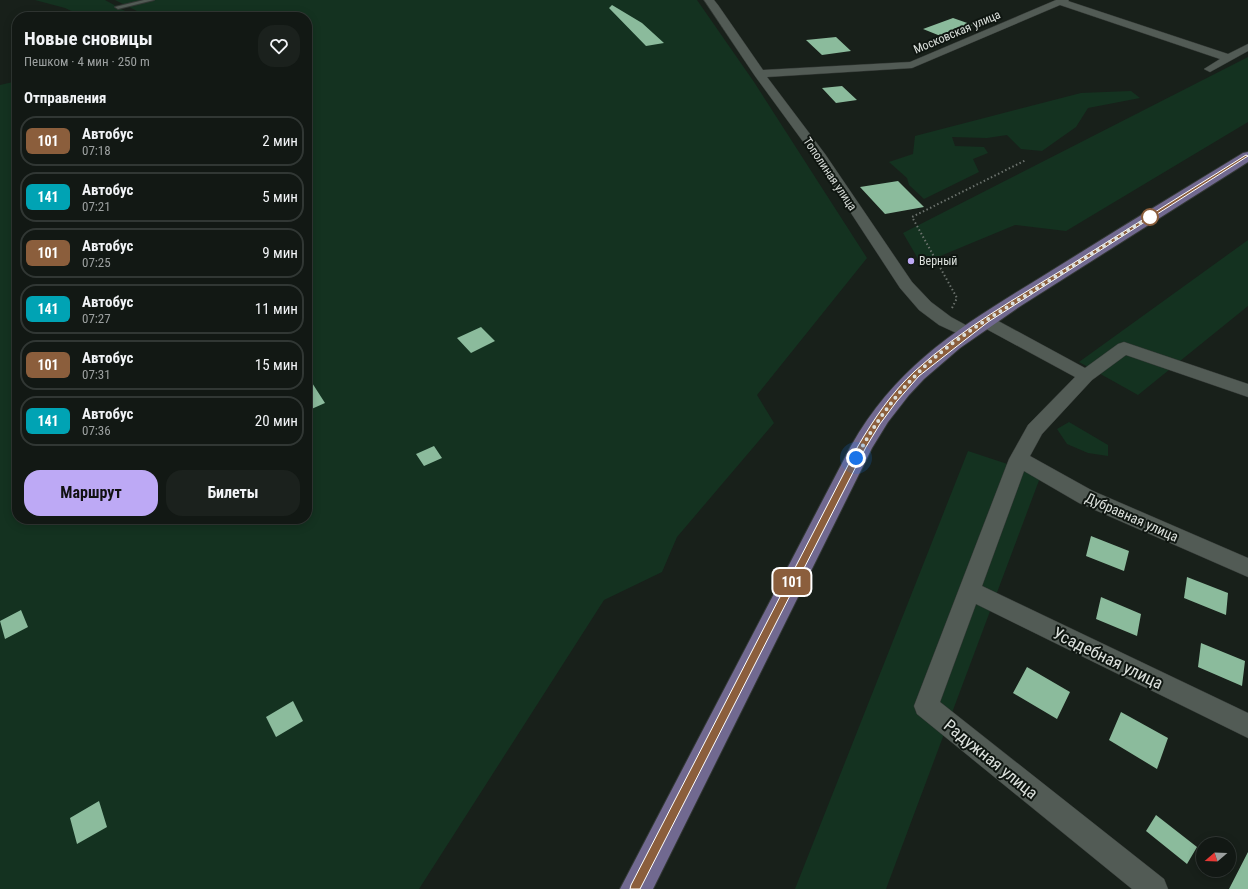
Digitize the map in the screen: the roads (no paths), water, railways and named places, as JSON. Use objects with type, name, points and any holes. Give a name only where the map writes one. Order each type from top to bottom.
[{"type":"main road","points":[[636,889],[862,446],[881,416],[916,374],[967,333],[985,321],[1248,156]]},
{"type":"street","name":"Тополиная улица","points":[[708,0],[716,7],[759,74],[820,157],[906,285],[925,306],[945,321],[967,333]]},
{"type":"street","name":"Московская улица","points":[[759,74],[912,65],[1062,1]]},
{"type":"street","points":[[1062,1],[1229,58]]},
{"type":"street","points":[[1210,69],[1248,47]]},
{"type":"street","points":[[985,321],[1086,376]]},
{"type":"street","points":[[969,590],[1019,459],[1036,430],[1086,376],[1124,348],[1248,391]]},
{"type":"street","name":"Дубравная улица","points":[[1019,459],[1086,497],[1248,568]]},
{"type":"street","name":"Усадебная улица","points":[[969,590],[1248,726]]},
{"type":"street","name":"Радужная улица","points":[[969,590],[926,706],[1154,889]]},
{"type":"lane","points":[[118,7],[151,0]]},
{"type":"place","name":"Верный","points":[[911,261]]}]
